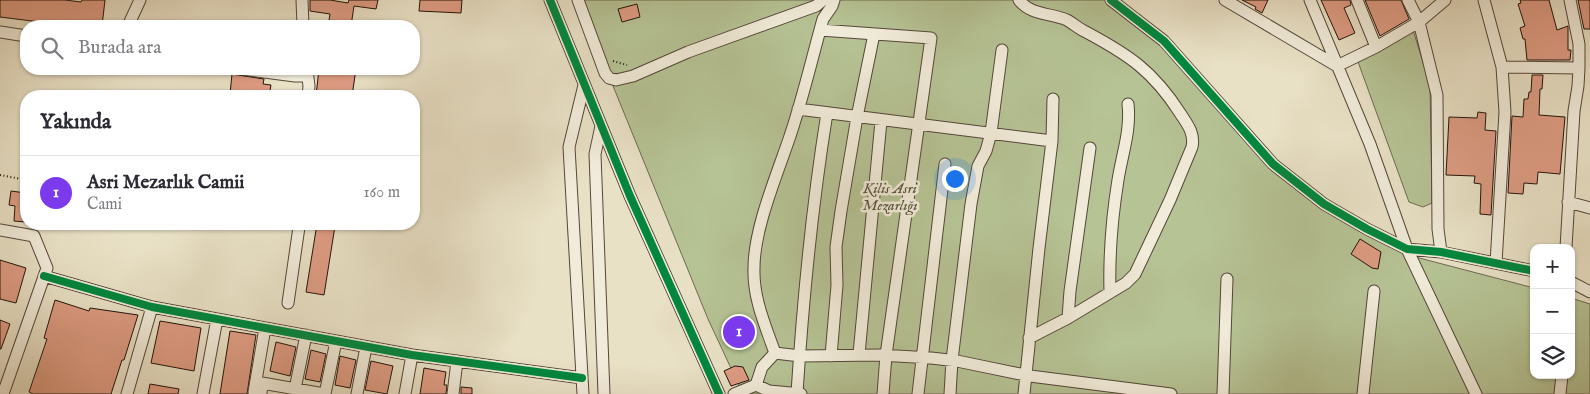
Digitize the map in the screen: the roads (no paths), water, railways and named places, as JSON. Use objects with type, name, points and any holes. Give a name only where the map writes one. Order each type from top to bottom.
[{"type":"street","points":[[131,20],[140,0]]},
{"type":"street","points":[[302,0],[303,20]]},
{"type":"street","points":[[550,0],[630,196],[720,394]]},
{"type":"street","points":[[578,0],[605,74],[609,78],[616,80],[633,76],[688,52],[816,6],[823,0]]},
{"type":"street","points":[[775,353],[757,300],[754,279],[754,254],[761,224],[798,109],[823,19],[834,0]]},
{"type":"street","points":[[1019,0],[1024,6],[1034,12],[1052,15],[1069,22],[1138,63],[1164,90],[1193,134],[1192,148],[1138,269],[1126,283],[1068,318],[1029,338]]},
{"type":"street","points":[[1111,0],[1164,41],[1272,164],[1324,204],[1407,249],[1441,252],[1530,270]]},
{"type":"street","points":[[1225,0],[1337,66]]},
{"type":"street","points":[[1310,0],[1370,144],[1407,249],[1476,394]]},
{"type":"street","points":[[1357,0],[1376,47]]},
{"type":"street","points":[[1408,0],[1419,22],[1437,94],[1438,229],[1441,252]]},
{"type":"street","points":[[1337,66],[1376,47],[1419,22],[1445,0]]},
{"type":"street","points":[[1484,0],[1502,67],[1505,112],[1496,262]]},
{"type":"street","points":[[1566,244],[1574,110],[1579,68],[1585,44],[1570,0]]},
{"type":"street","points":[[820,30],[931,38],[886,355],[883,394]]},
{"type":"street","points":[[0,32],[20,35]]},
{"type":"street","points":[[831,356],[837,285],[836,247],[856,117],[874,34]]},
{"type":"street","points":[[950,394],[952,360],[971,204],[978,166],[986,151],[990,134],[1002,50]]},
{"type":"street","points":[[1502,67],[1579,68]]},
{"type":"street","points":[[308,75],[309,90]]},
{"type":"street","points":[[583,394],[570,147],[584,84]]},
{"type":"street","points":[[1024,394],[1052,141],[1053,99]]},
{"type":"street","points":[[1110,292],[1111,244],[1118,182],[1128,133],[1128,104]]},
{"type":"street","points":[[798,109],[881,121],[1052,141]]},
{"type":"street","points":[[734,394],[762,389],[799,394],[807,258],[813,203],[827,113]]},
{"type":"street","points":[[859,354],[881,121]]},
{"type":"street","points":[[601,126],[594,154],[604,394]]},
{"type":"street","points":[[1068,318],[1090,148]]},
{"type":"street","points":[[918,394],[945,164]]},
{"type":"street","points":[[1568,202],[1590,208]]},
{"type":"street","points":[[0,230],[34,236],[46,268],[3,394]]},
{"type":"street","points":[[288,303],[298,230]]},
{"type":"street","points":[[44,276],[152,307],[412,355],[582,378]]},
{"type":"street","points":[[1223,394],[1227,279]]},
{"type":"street","points":[[1575,284],[1590,292]]},
{"type":"street","points":[[1363,394],[1374,291]]},
{"type":"street","points":[[126,394],[152,307]]},
{"type":"street","points":[[203,394],[217,319]]},
{"type":"street","points":[[253,394],[265,328]]},
{"type":"street","points":[[300,391],[306,335]]},
{"type":"street","points":[[261,394],[262,384],[325,394],[336,341]]},
{"type":"street","points":[[357,394],[366,347]]},
{"type":"street","points":[[775,353],[800,356],[886,355],[952,360],[1026,375],[1171,394]]},
{"type":"street","points":[[762,389],[762,367],[775,353]]},
{"type":"street","points":[[405,394],[412,355]]},
{"type":"street","points":[[452,394],[457,361]]},
{"type":"street","points":[[1560,394],[1562,379]]},
{"type":"place","name":"Asri Mezarlık Camii","points":[[739,332]]},
{"type":"park label","name":"Kilis Asri Mezarlığı","points":[[890,196]]}]
